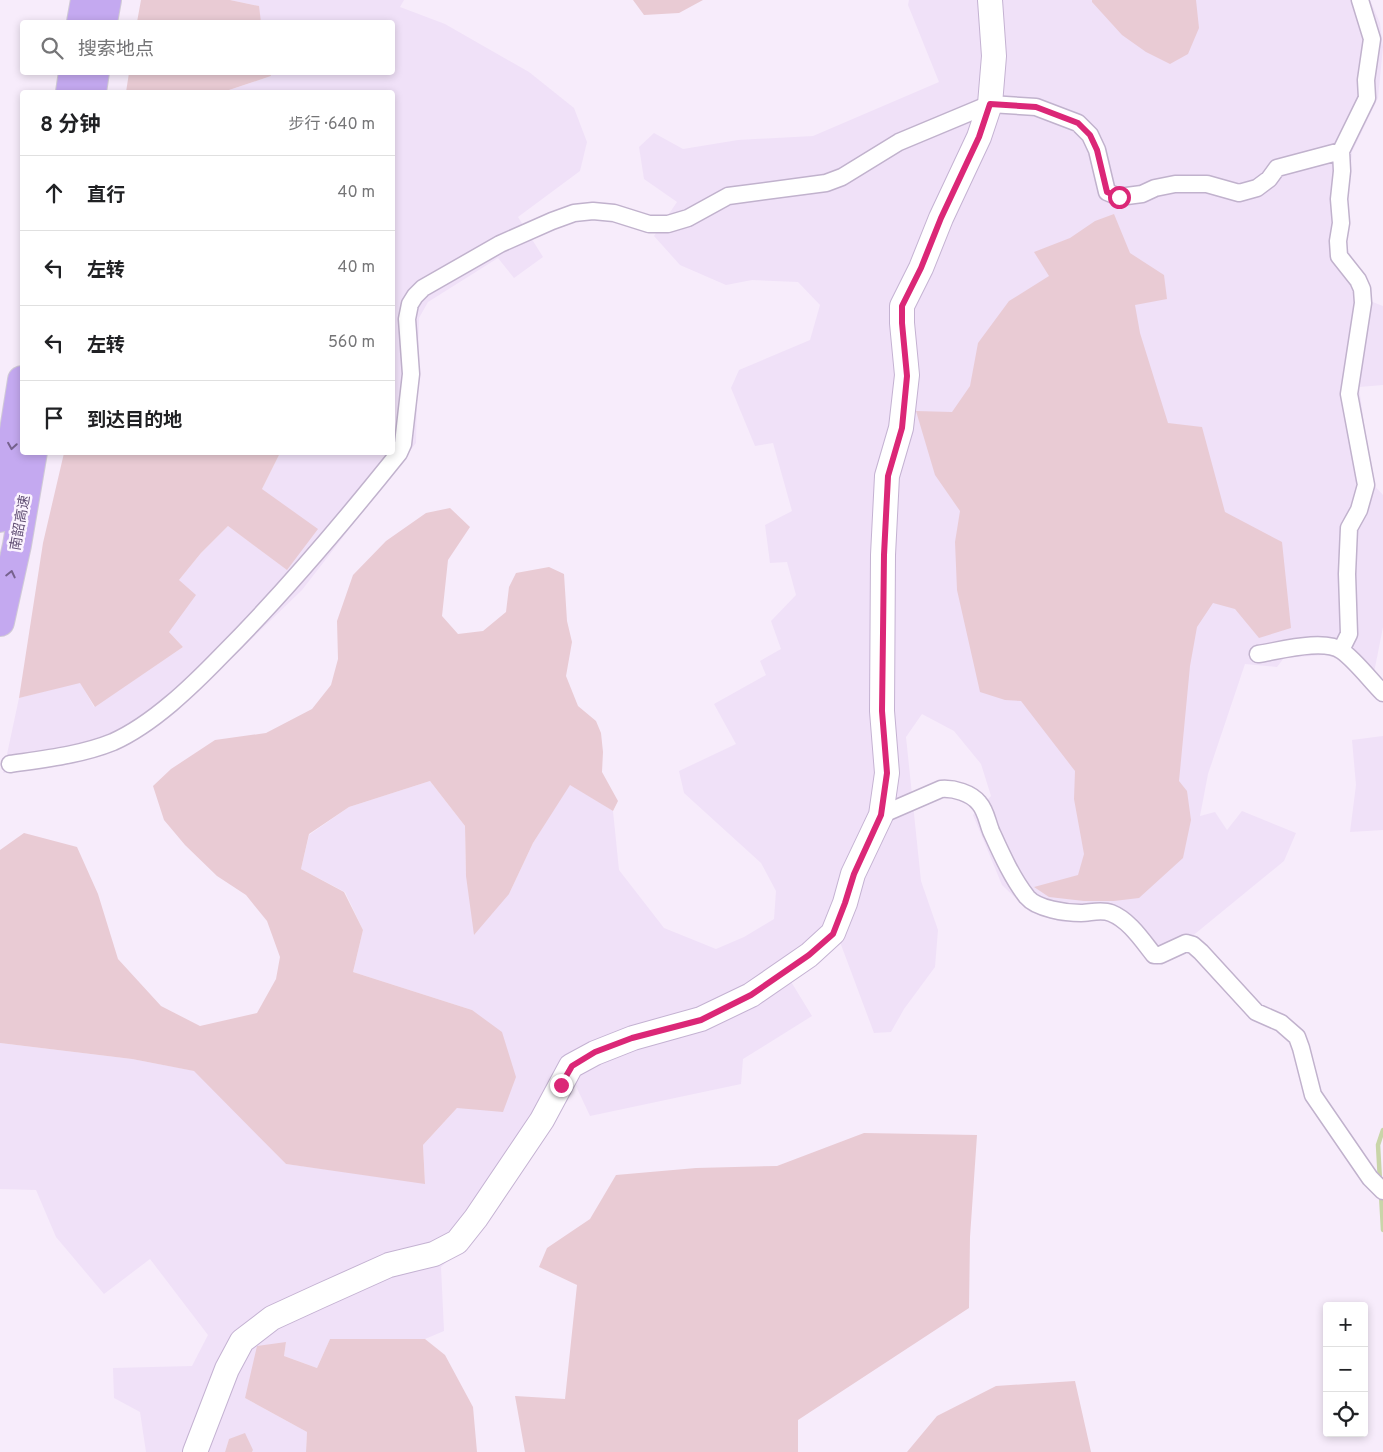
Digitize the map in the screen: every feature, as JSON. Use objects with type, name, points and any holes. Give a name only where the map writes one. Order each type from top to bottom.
[{"type":"highway","points":[[81,20],[85,0]]},
{"type":"highway","points":[[103,20],[107,0]]},
{"type":"highway","points":[[70,90],[73,75]]},
{"type":"highway","points":[[92,90],[95,75]]},
{"type":"highway","name":"南韶高速","points":[[0,518],[20,393]]},
{"type":"highway","name":"南韶高速","points":[[0,622],[17,545],[32,455]]},
{"type":"street","points":[[195,1452],[227,1370],[242,1341],[272,1318],[389,1265],[434,1254],[457,1242],[476,1218],[542,1120],[572,1066],[595,1052],[632,1038],[701,1020],[751,995],[809,955],[833,934],[854,874],[881,815],[887,773],[882,711],[884,555],[888,476],[902,428],[907,376],[902,306],[921,268],[941,218],[979,137],[990,104],[994,56],[990,0]]},
{"type":"street","points":[[1341,650],[1349,634],[1347,574],[1350,528],[1359,510],[1366,485],[1349,394],[1363,303],[1362,289],[1358,280],[1339,256],[1338,241],[1341,223],[1339,199],[1342,171],[1341,150],[1367,98],[1366,80],[1372,39],[1360,0]]},
{"type":"street","points":[[10,764],[89,750],[113,742],[137,729],[192,685],[243,634],[295,577],[399,454],[404,444],[411,374],[407,319],[410,304],[415,296],[423,288],[500,244],[574,213],[593,211],[614,213],[649,224],[668,224],[688,218],[728,196],[826,183],[842,176],[899,142],[990,104],[1036,107],[1078,123],[1090,135],[1097,150],[1107,192],[1119,197],[1142,194],[1155,188],[1175,184],[1207,184],[1239,193],[1257,188],[1269,179],[1278,168],[1341,150]]},
{"type":"street","points":[[1258,654],[1310,646],[1326,646],[1341,650],[1383,693]]},
{"type":"street","points":[[881,815],[941,789],[950,788],[964,793],[978,801],[984,810],[990,828],[1010,871],[1028,899],[1044,907],[1062,912],[1110,912],[1131,926],[1154,955],[1160,955],[1186,943],[1194,945],[1256,1012],[1281,1023],[1297,1036],[1302,1048],[1313,1095],[1370,1178],[1383,1191]]},
{"type":"shaded area","points":[[141,0],[230,0],[259,6],[261,20],[137,20]]},
{"type":"shaded area","points":[[230,0],[404,0],[400,7],[445,24],[529,72],[574,108],[587,142],[580,171],[518,217],[543,257],[514,278],[498,258],[428,302],[419,318],[416,443],[302,590],[207,682],[154,726],[117,748],[79,762],[3,773],[19,698],[80,682],[94,707],[183,647],[169,632],[179,580],[201,553],[228,526],[286,569],[262,489],[279,455],[395,455],[395,90],[229,90],[271,75],[395,75],[395,20],[261,20],[258,6]]},
{"type":"shaded area","points":[[633,0],[703,0],[679,13],[644,15]]},
{"type":"shaded area","points":[[909,0],[1370,0],[1380,23],[1383,47],[1378,98],[1352,152],[1347,207],[1346,248],[1366,278],[1370,301],[1383,306],[1383,385],[1359,387],[1372,483],[1383,495],[1383,627],[1371,688],[1337,654],[1284,658],[1277,667],[1245,664],[1208,774],[1200,816],[1215,812],[1227,830],[1242,811],[1296,833],[1284,861],[1157,965],[1124,931],[1101,918],[1062,922],[1030,912],[1002,885],[973,815],[991,796],[981,764],[954,731],[922,714],[906,737],[921,881],[938,930],[935,967],[904,1009],[891,1032],[874,1033],[840,942],[790,980],[812,1016],[743,1059],[741,1084],[590,1116],[575,1084],[478,1234],[441,1267],[444,1331],[425,1339],[330,1339],[317,1368],[284,1356],[286,1342],[245,1398],[307,1432],[306,1452],[252,1452],[253,1450],[229,1439],[225,1452],[146,1452],[140,1412],[114,1398],[113,1368],[192,1366],[208,1335],[150,1259],[104,1294],[56,1237],[36,1190],[0,1189],[0,1043],[132,1059],[195,1071],[286,1164],[425,1183],[423,1145],[457,1108],[472,1010],[353,972],[363,930],[345,892],[301,869],[309,835],[349,807],[430,781],[465,826],[466,876],[509,894],[533,843],[570,784],[613,811],[619,870],[664,928],[716,949],[744,937],[774,919],[776,891],[761,863],[684,793],[679,771],[736,744],[714,704],[766,675],[760,661],[781,649],[771,621],[796,595],[787,562],[770,563],[765,525],[792,511],[773,443],[755,446],[731,388],[739,370],[810,340],[820,305],[798,282],[752,280],[726,285],[680,265],[654,236],[677,202],[644,179],[639,147],[654,133],[683,149],[738,140],[813,136],[939,82],[908,5]]},
{"type":"shaded area","points":[[1092,0],[1196,0],[1199,28],[1188,54],[1170,64],[1146,52],[1122,35]]},
{"type":"shaded area","points":[[129,75],[271,76],[229,90],[126,90]]},
{"type":"shaded area","points":[[1114,214],[1130,253],[1164,275],[1167,299],[1135,305],[1140,333],[1168,423],[1202,427],[1225,512],[1282,542],[1291,628],[1259,638],[1235,609],[1213,603],[1197,627],[1190,666],[1179,781],[1187,791],[1191,820],[1183,858],[1139,898],[1114,901],[1084,901],[1049,897],[1034,887],[1078,875],[1084,854],[1074,799],[1075,771],[1021,701],[1005,700],[980,692],[957,590],[955,542],[960,511],[935,475],[916,411],[952,412],[970,386],[978,343],[1009,301],[1049,276],[1034,252],[1070,238],[1095,221]]},
{"type":"shaded area","points":[[64,455],[279,455],[262,489],[318,529],[287,570],[228,526],[201,553],[179,580],[196,595],[169,632],[183,647],[95,707],[80,683],[19,698],[43,543]]},
{"type":"shaded area","points":[[450,508],[470,527],[448,560],[442,616],[458,634],[483,631],[506,612],[509,587],[516,573],[549,567],[564,574],[567,621],[572,642],[566,676],[578,706],[596,721],[601,733],[603,752],[602,772],[618,801],[613,811],[570,785],[533,843],[509,894],[474,935],[466,876],[465,826],[430,781],[349,807],[309,834],[301,869],[344,892],[363,930],[353,972],[472,1010],[502,1032],[516,1077],[503,1112],[457,1108],[423,1145],[425,1184],[286,1164],[194,1071],[132,1059],[0,1043],[0,850],[24,833],[77,847],[98,894],[118,959],[161,1006],[200,1026],[257,1013],[276,979],[280,957],[267,921],[246,895],[217,876],[185,845],[164,820],[153,786],[171,769],[215,740],[266,733],[312,709],[331,685],[338,659],[337,621],[353,575],[386,541],[426,513]]},
{"type":"shaded area","points":[[1383,736],[1383,830],[1350,832],[1356,785],[1352,740]]},
{"type":"shaded area","points":[[864,1133],[977,1135],[970,1237],[969,1308],[798,1420],[798,1452],[525,1452],[515,1396],[565,1399],[577,1285],[539,1267],[547,1248],[590,1219],[616,1175],[696,1168],[777,1166]]},
{"type":"shaded area","points":[[330,1339],[425,1339],[445,1355],[473,1407],[477,1452],[306,1452],[307,1432],[245,1398],[257,1346],[286,1342],[284,1356],[317,1368]]},
{"type":"shaded area","points":[[1075,1381],[1091,1452],[907,1452],[937,1416],[996,1386]]},
{"type":"shaded area","points":[[245,1433],[253,1450],[252,1452],[225,1452],[229,1439]]},
{"type":"waterway","points":[[1380,1181],[1378,1145],[1383,1130]]},
{"type":"waterway","points":[[1381,1194],[1383,1230]]},
{"type":"route","points":[[561,1085],[572,1066],[595,1052],[632,1038],[701,1020],[751,995],[809,955],[833,934],[854,874],[881,815],[887,773],[882,711],[884,555],[888,476],[902,428],[907,376],[902,306],[921,268],[941,218],[979,137],[990,104],[1036,107],[1078,123],[1090,135],[1097,150],[1107,192],[1119,197]]}]
